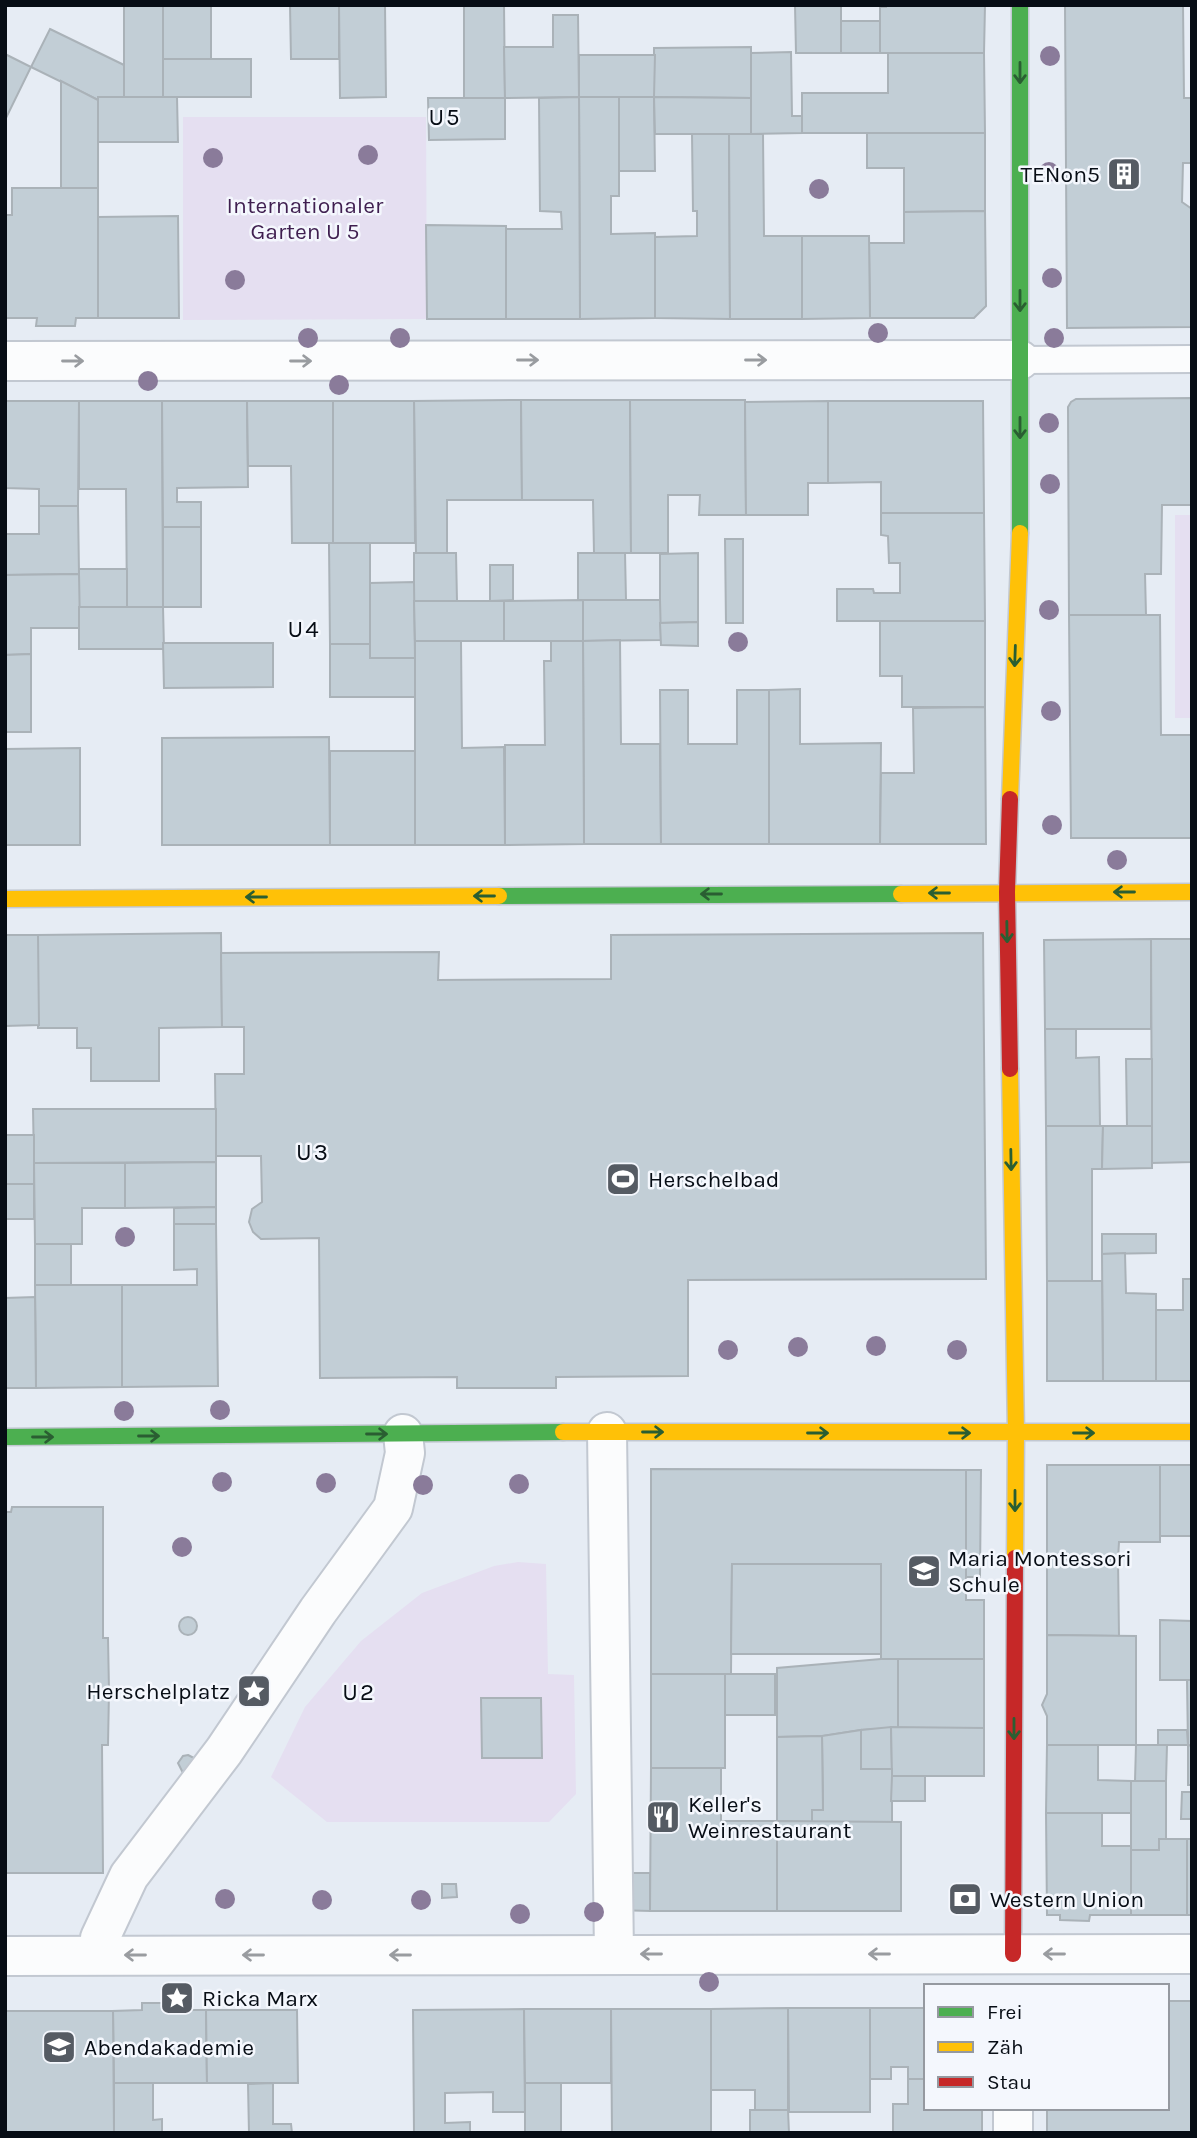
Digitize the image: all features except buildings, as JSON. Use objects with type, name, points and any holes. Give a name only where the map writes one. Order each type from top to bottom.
[{"type":"street","points":[[1013,1970],[1016,1433],[1007,892],[1020,541],[1020,5]]},
{"type":"street","points":[[5,361],[1020,360]]},
{"type":"street","points":[[5,899],[1192,892]]},
{"type":"street","points":[[607,1432],[614,1954]]},
{"type":"street","points":[[5,1437],[607,1432],[1192,1432]]},
{"type":"street","points":[[100,1938],[129,1876],[224,1751],[318,1611],[393,1508],[405,1453],[403,1434]]},
{"type":"street","points":[[5,1956],[614,1954],[1013,1970],[1192,1954]]},
{"type":"street","points":[[1013,2110],[1013,2133]]},
{"type":"lane","points":[[1020,360],[1192,359]]},
{"type":"green space","name":"Internationaler Garten U 5","points":[[183,117],[426,117],[427,319],[183,320]]},
{"type":"green space","points":[[1175,515],[1192,515],[1192,718],[1175,718]]},
{"type":"green space","points":[[518,1562],[546,1564],[548,1674],[574,1675],[576,1794],[549,1822],[327,1822],[271,1777],[305,1707],[361,1641],[422,1593],[494,1566]]},
{"type":"traffic: fast","points":[[1020,5],[1020,533]]},
{"type":"traffic: fast","points":[[499,896],[901,894]]},
{"type":"traffic: fast","points":[[5,1437],[563,1432]]},
{"type":"traffic: slow","points":[[1010,799],[1020,533]]},
{"type":"traffic: slow","points":[[901,894],[1192,892]]},
{"type":"traffic: slow","points":[[5,899],[499,896]]},
{"type":"traffic: slow","points":[[1010,1069],[1016,1433],[1015,1558]]},
{"type":"traffic: slow","points":[[563,1432],[1192,1432]]},
{"type":"traffic: jam","points":[[1010,799],[1007,892],[1010,1069]]},
{"type":"traffic: jam","points":[[1013,1954],[1015,1558]]},
{"type":"place","name":"TENon5","points":[[1124,174]]},
{"type":"place","name":"Herschelbad","points":[[623,1179]]},
{"type":"place","name":"Maria Montessori Schule","points":[[924,1571]]},
{"type":"place","name":"Herschelplatz","points":[[254,1691]]},
{"type":"place","name":"Keller's Weinrestaurant","points":[[663,1817]]},
{"type":"place","name":"Western Union","points":[[965,1899]]},
{"type":"place","name":"Ricka Marx","points":[[177,1998]]},
{"type":"place","name":"Abendakademie","points":[[59,2047]]},
{"type":"district","name":"U5","points":[[445,117]]},
{"type":"district","name":"U4","points":[[304,629]]},
{"type":"district","name":"U3","points":[[313,1152]]},
{"type":"district","name":"U2","points":[[359,1692]]}]
